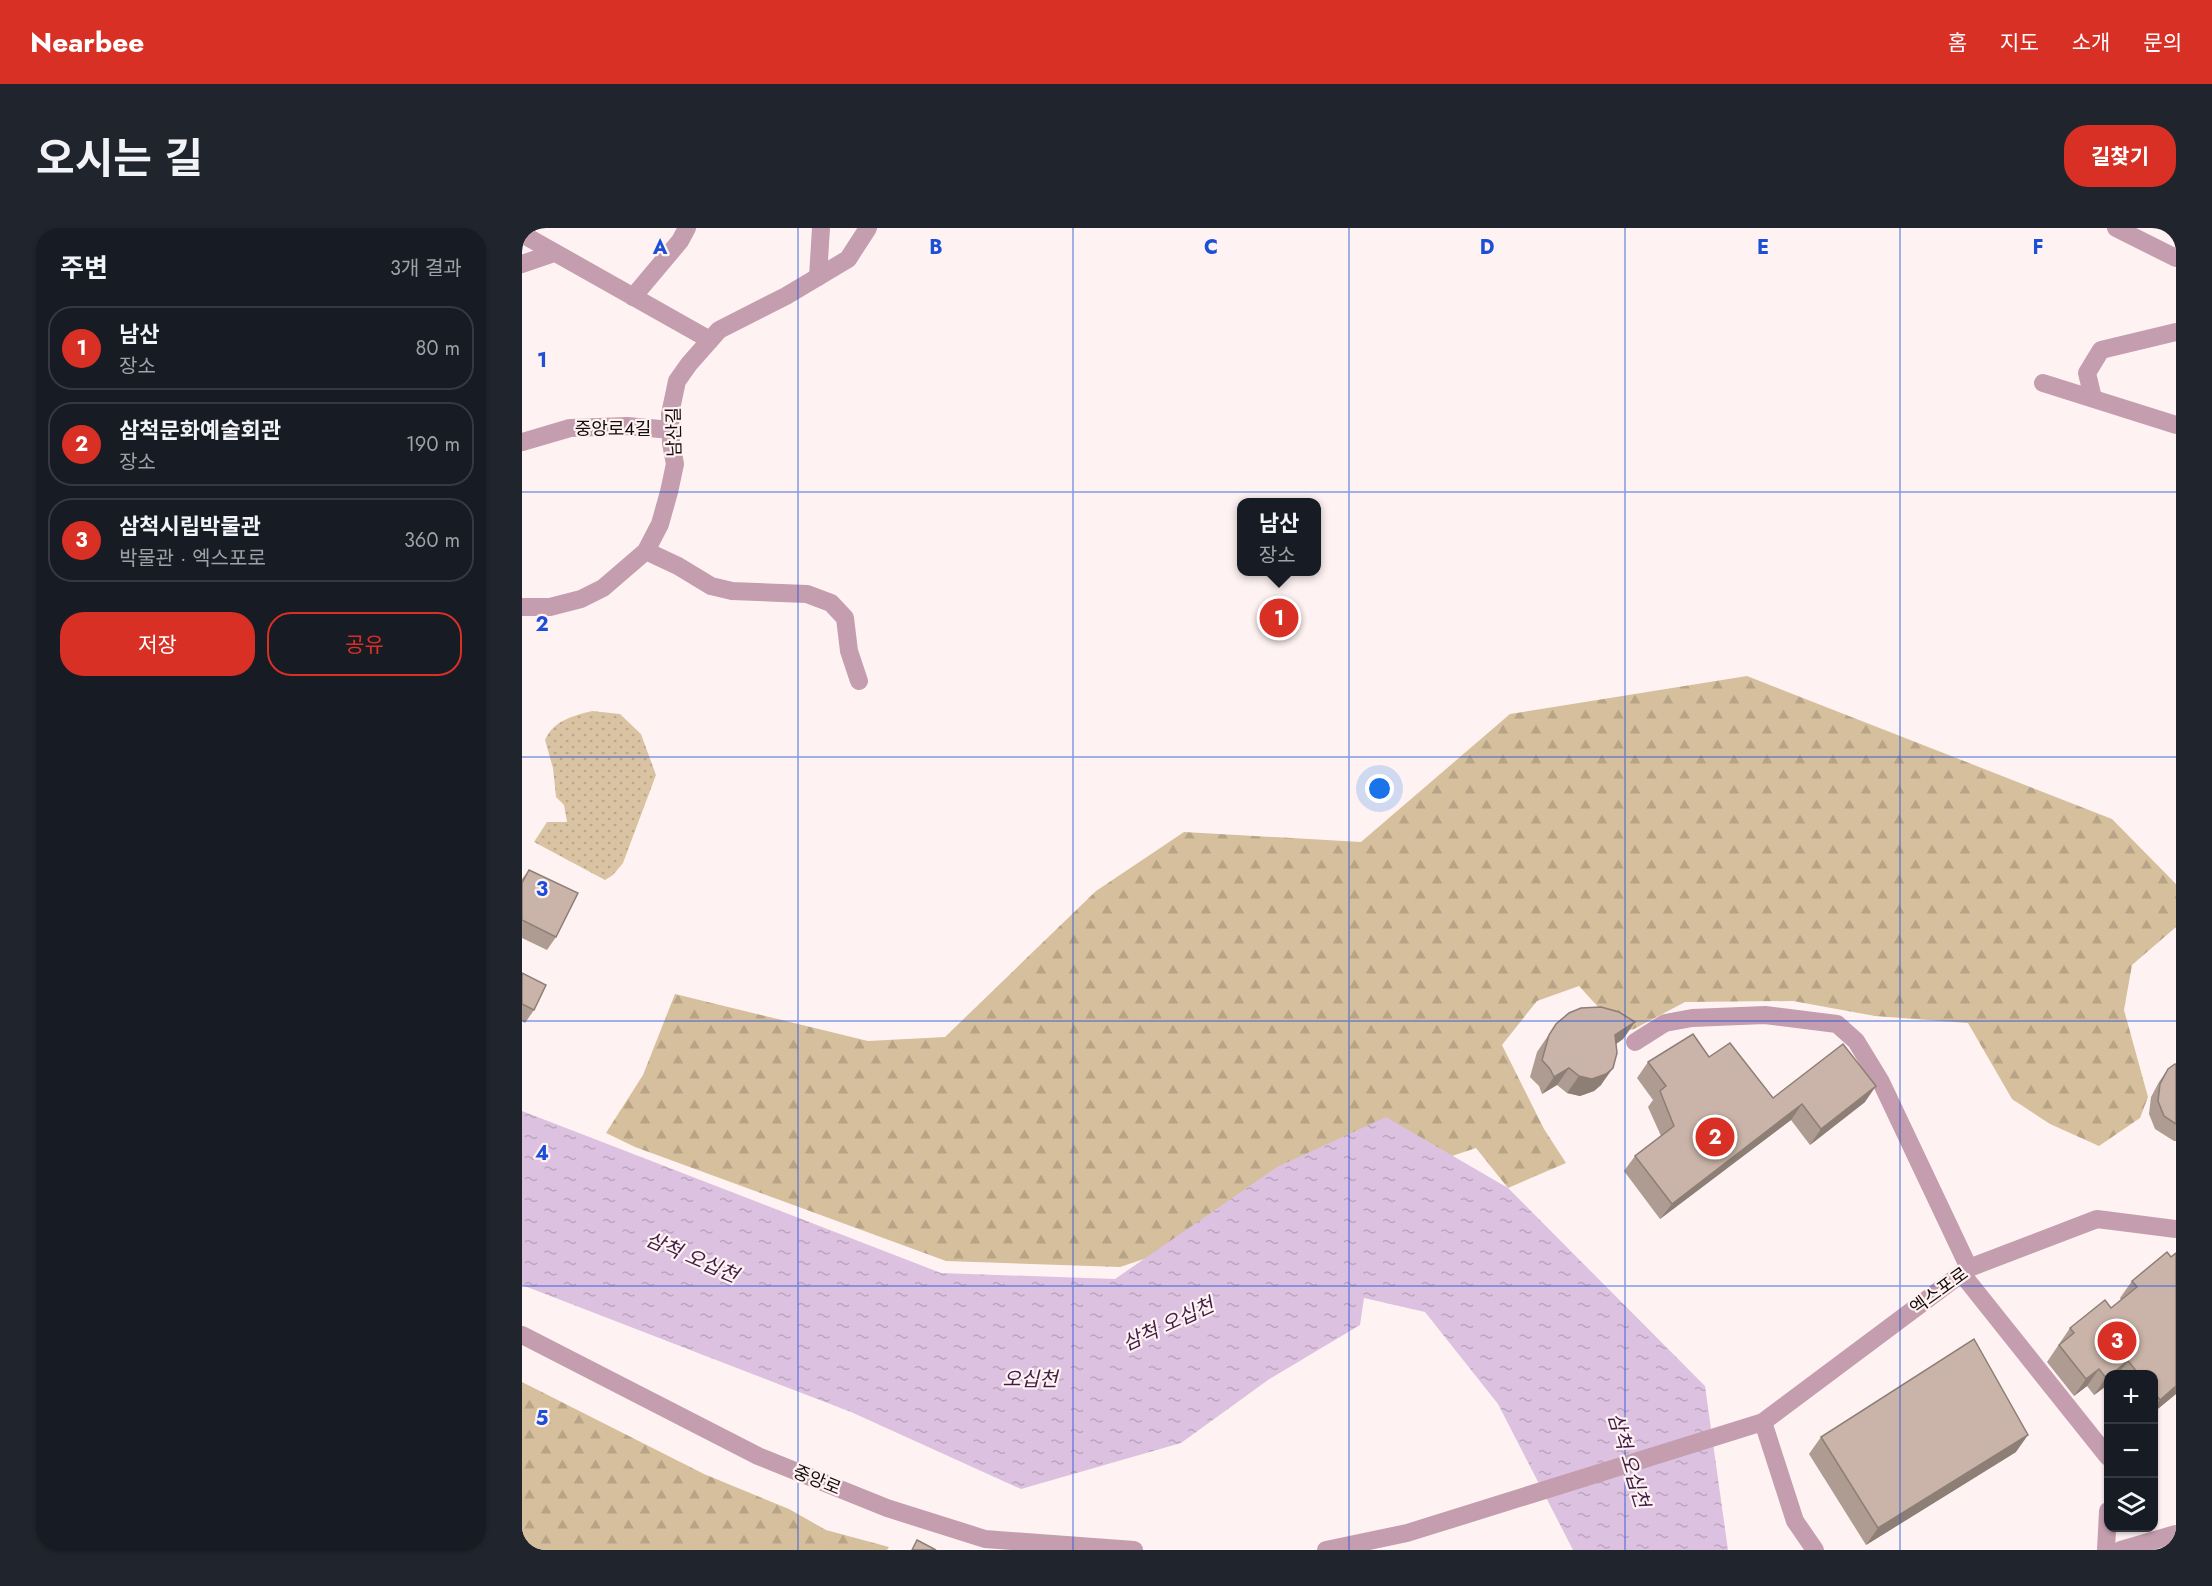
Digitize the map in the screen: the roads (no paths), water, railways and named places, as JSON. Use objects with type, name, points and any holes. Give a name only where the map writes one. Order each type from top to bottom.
[{"type":"street","points":[[633,297],[680,241],[687,228]]},
{"type":"street","points":[[818,277],[821,228]]},
{"type":"street","name":"남산길","points":[[522,607],[550,607],[581,599],[603,588],[646,551],[660,525],[675,464],[670,414],[677,381],[719,330],[786,296],[848,259],[868,228]]},
{"type":"street","points":[[2116,228],[2176,258]]},
{"type":"street","points":[[522,234],[710,340]]},
{"type":"street","points":[[522,264],[554,253]]},
{"type":"street","points":[[2092,398],[2087,373],[2100,350],[2176,332]]},
{"type":"street","points":[[2043,383],[2176,425]]},
{"type":"street","name":"중앙로4길","points":[[522,442],[570,428],[627,426],[670,430]]},
{"type":"street","points":[[646,551],[678,566],[711,586],[732,591],[807,594],[831,603],[845,618],[849,651],[859,681]]},
{"type":"street","points":[[1635,1042],[1665,1023],[1692,1018],[1766,1015],[1837,1024],[1856,1041],[1881,1082],[1965,1271],[2104,1451]]},
{"type":"street","name":"엑스포로","points":[[1326,1550],[1407,1533],[1763,1422],[1965,1271],[2097,1219],[2176,1229]]},
{"type":"street","name":"중앙로","points":[[522,1335],[758,1456],[887,1508],[986,1544],[1134,1550]]},
{"type":"street","points":[[1763,1422],[1796,1521],[1815,1550]]},
{"type":"street","points":[[2106,1550],[2107,1532]]},
{"type":"street","points":[[2121,1550],[2176,1534]]},
{"type":"water","name":"오십천","points":[[522,1111],[941,1273],[1115,1279],[1277,1167],[1386,1117],[1508,1188],[1705,1386],[1728,1550],[1573,1550],[1498,1404],[1425,1312],[1364,1298],[1360,1325],[1268,1380],[1181,1443],[1021,1489],[851,1412],[522,1285]]},
{"type":"place","name":"남산","points":[[1279,618]]},
{"type":"place","name":"삼척문화예술회관","points":[[1715,1137]]},
{"type":"place","name":"삼척시립박물관","points":[[2117,1341]]},
{"type":"water label","name":"삼척 오십천","points":[[692,1257]]},
{"type":"water label","name":"삼척 오십천","points":[[1168,1324]]},
{"type":"water label","name":"삼척 오십천","points":[[1629,1460]]}]
